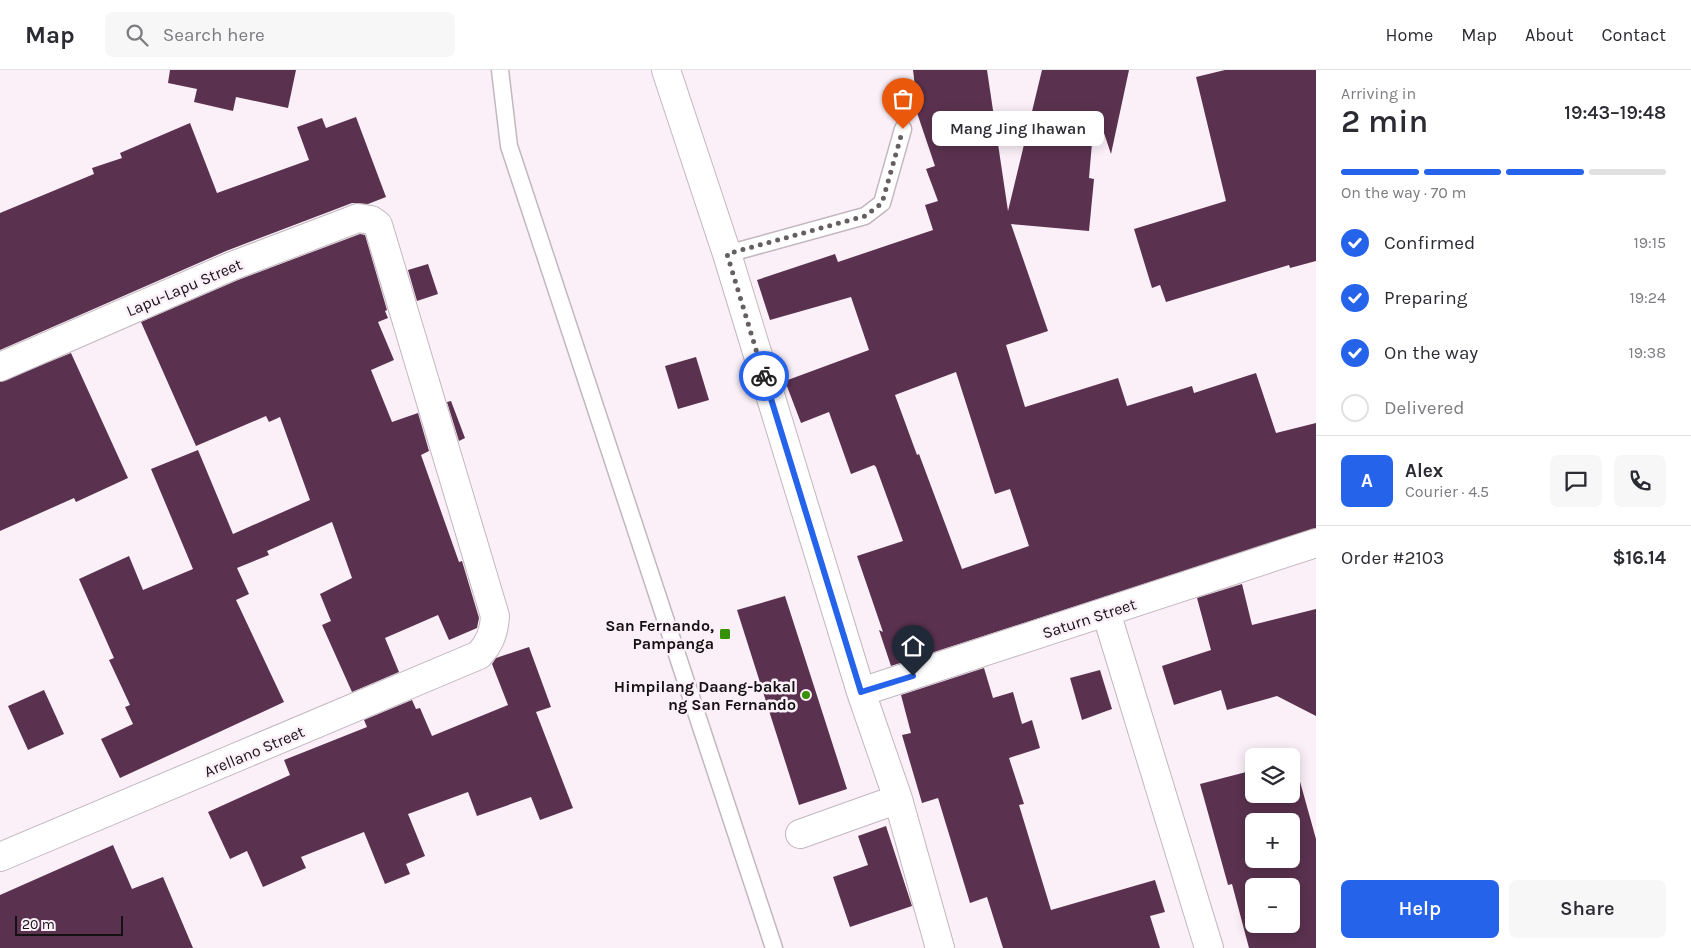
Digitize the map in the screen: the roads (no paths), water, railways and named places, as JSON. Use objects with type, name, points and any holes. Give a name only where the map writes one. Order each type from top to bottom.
[{"type":"street","points":[[666,70],[727,254],[861,692],[898,800],[940,948]]},
{"type":"street","name":"Lapu-Lapu Street","points":[[0,367],[232,266],[358,218],[372,220],[378,225],[492,600],[495,616],[494,630]]},
{"type":"street","name":"Saturn Street","points":[[861,692],[1316,543]]},
{"type":"street","points":[[1106,612],[1209,948]]},
{"type":"street","name":"Arellano Street","points":[[0,857],[479,655],[488,644],[494,630]]},
{"type":"street","points":[[800,834],[898,800]]},
{"type":"lane","points":[[500,70],[509,146],[774,948]]},
{"type":"lane","points":[[727,254],[865,216],[882,203],[903,129]]},
{"type":"place","name":"Mang Jing Ihawan","points":[[903,129]]},
{"type":"place","name":"San Fernando, Pampanga","points":[[725,634]]},
{"type":"place","name":"Himpilang Daang-bakal ng San Fernando","points":[[806,695]]}]
